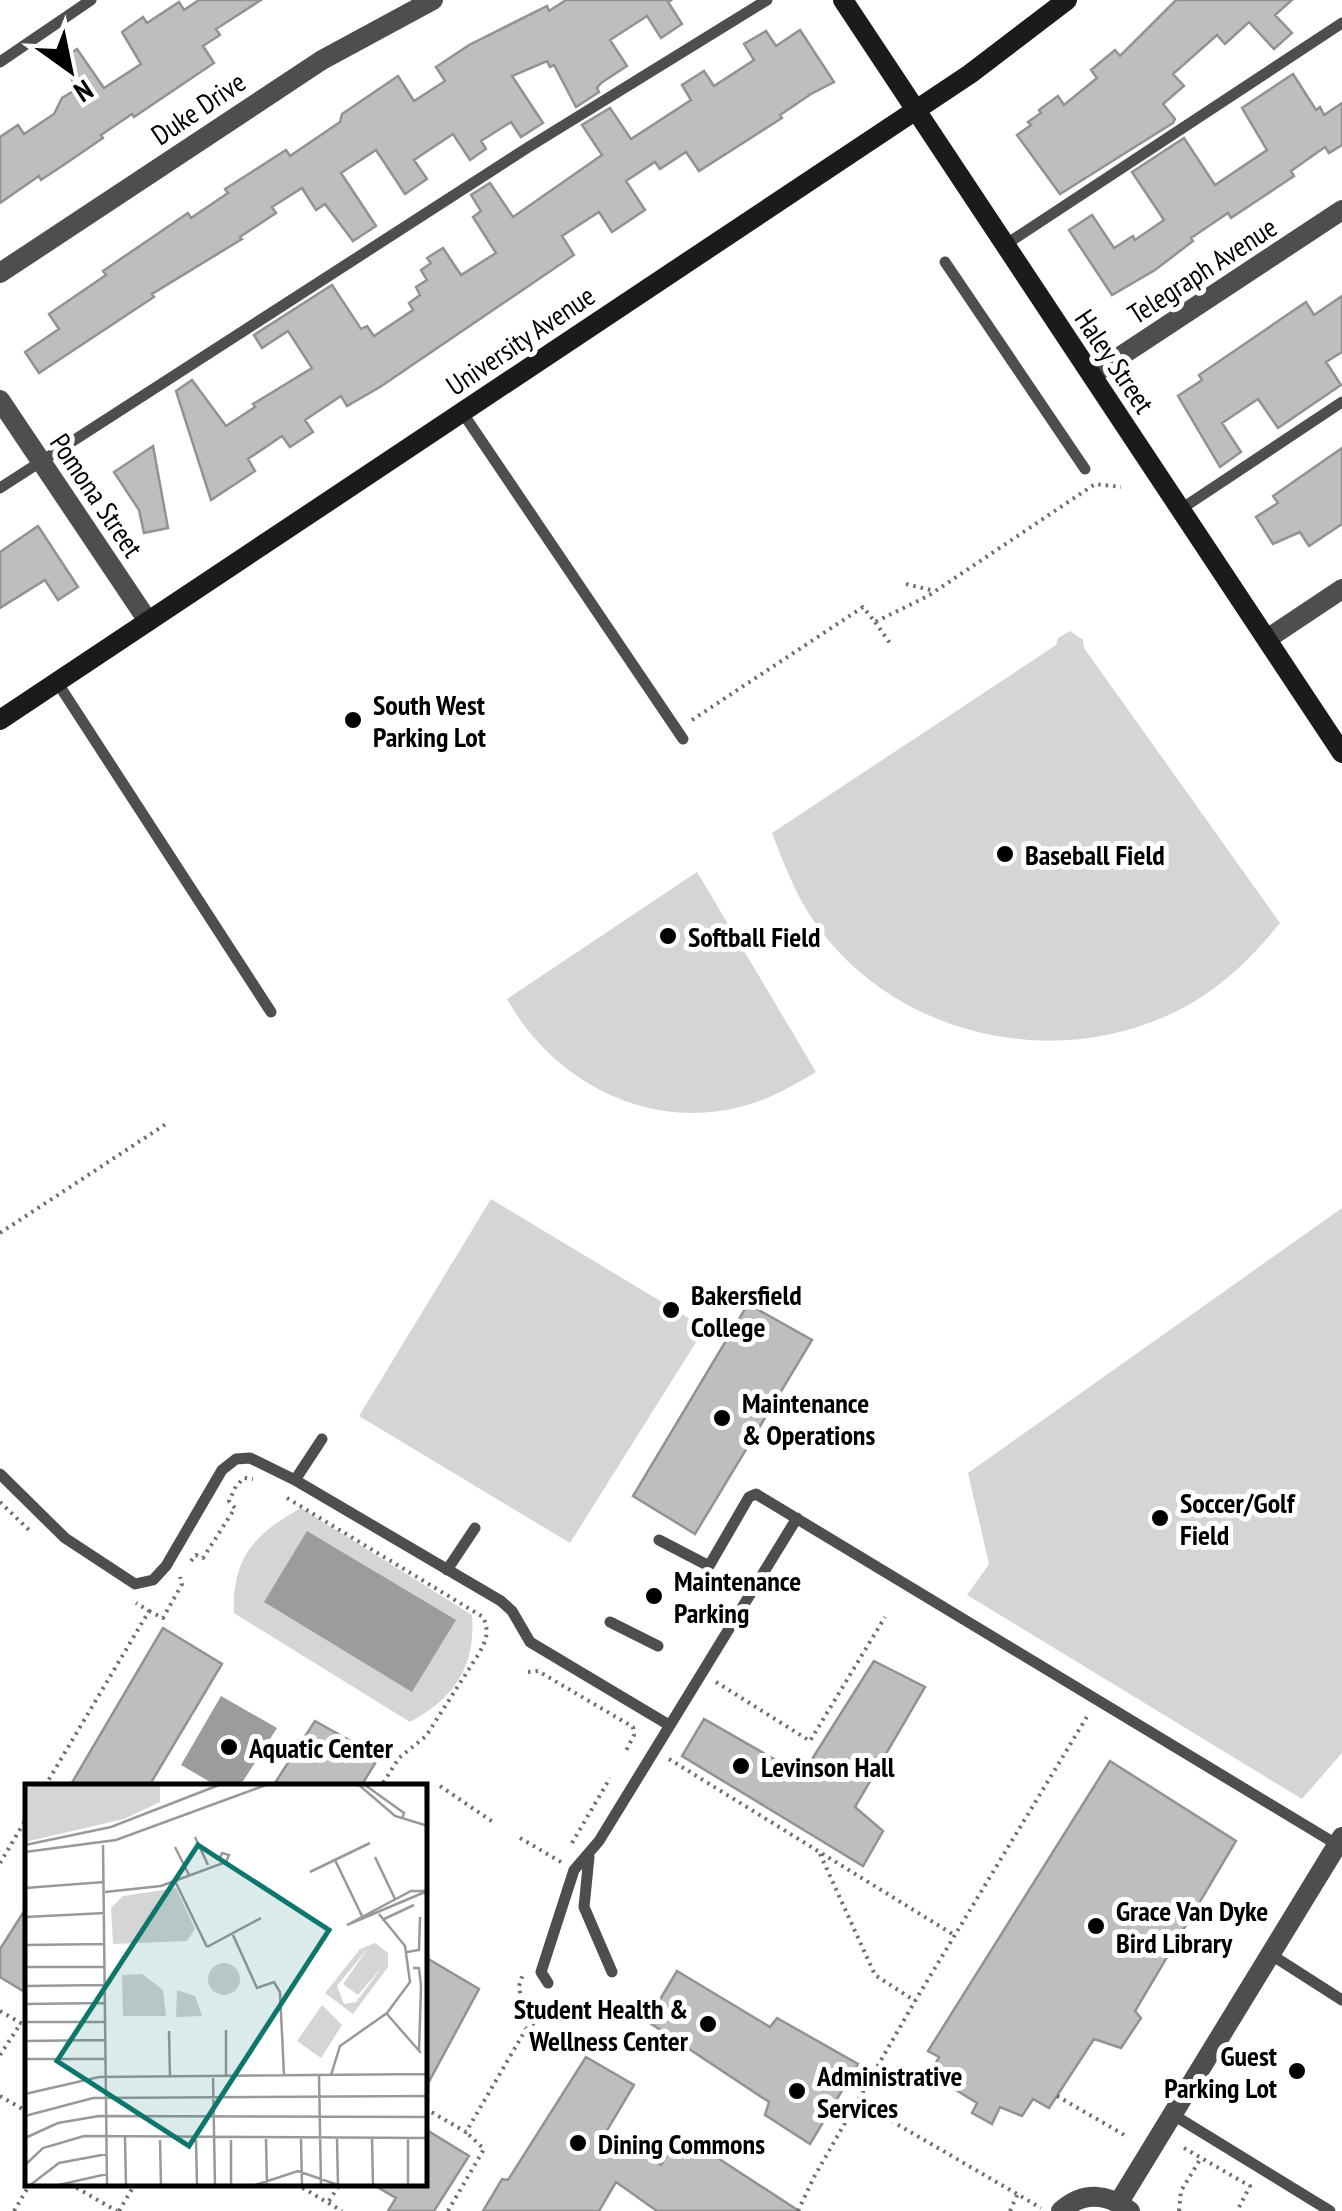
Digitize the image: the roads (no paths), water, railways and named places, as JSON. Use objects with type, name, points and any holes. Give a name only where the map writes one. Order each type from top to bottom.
[{"type":"street","name":"Duke Drive","points":[[0,273],[322,60],[433,0]]},
{"type":"street","name":"Haley Street","points":[[843,0],[1342,753]]},
{"type":"street","name":"University Avenue","points":[[0,720],[970,74],[1067,0]]},
{"type":"street","name":"Telegraph Avenue","points":[[1092,376],[1342,210]]},
{"type":"street","name":"Pomona Street","points":[[0,400],[148,621]]},
{"type":"street","points":[[1267,639],[1342,590]]},
{"type":"street","points":[[1062,2211],[1076,2200],[1090,2196],[1124,2206],[1172,2114],[1339,1841]]},
{"type":"lane","points":[[0,62],[91,0]]},
{"type":"lane","points":[[0,488],[527,148],[767,0]]},
{"type":"lane","points":[[1004,245],[1342,22]]},
{"type":"lane","points":[[944,262],[1085,470]]},
{"type":"lane","points":[[1181,509],[1342,402]]},
{"type":"lane","points":[[462,412],[680,734]]},
{"type":"lane","points":[[57,682],[270,1012]]},
{"type":"lane","points":[[296,1480],[322,1439]]},
{"type":"lane","points":[[0,1474],[65,1538],[135,1584],[152,1580],[166,1566],[222,1470],[236,1459],[250,1458],[296,1480],[512,1610],[530,1642],[669,1725]]},
{"type":"lane","points":[[659,1540],[708,1566],[749,1497],[756,1494],[1096,1702],[1339,1841]]},
{"type":"lane","points":[[548,1983],[542,1972],[574,1870],[588,1857],[797,1518]]},
{"type":"lane","points":[[446,1570],[475,1528]]},
{"type":"lane","points":[[610,1622],[658,1646]]},
{"type":"lane","points":[[588,1857],[584,1907],[612,1972]]},
{"type":"lane","points":[[1268,1953],[1342,2000]]},
{"type":"lane","points":[[1172,2114],[1330,2211]]},
{"type":"place","name":"South West Parking Lot","points":[[353,720]]},
{"type":"place","name":"Baseball Field","points":[[1005,854]]},
{"type":"place","name":"Softball Field","points":[[668,936]]},
{"type":"place","name":"Bakersfield College","points":[[671,1310]]},
{"type":"place","name":"Maintenance & Operations","points":[[722,1418]]},
{"type":"place","name":"Soccer/Golf Field","points":[[1160,1518]]},
{"type":"place","name":"Maintenance Parking","points":[[654,1596]]},
{"type":"place","name":"Aquatic Center","points":[[229,1747]]},
{"type":"place","name":"Levinson Hall","points":[[741,1766]]},
{"type":"place","name":"Grace Van Dyke Bird Library","points":[[1096,1926]]},
{"type":"place","name":"Student Health & Wellness Center","points":[[708,2024]]},
{"type":"place","name":"Guest Parking Lot","points":[[1297,2071]]},
{"type":"place","name":"Administrative Services","points":[[797,2091]]},
{"type":"place","name":"Dining Commons","points":[[578,2143]]}]
